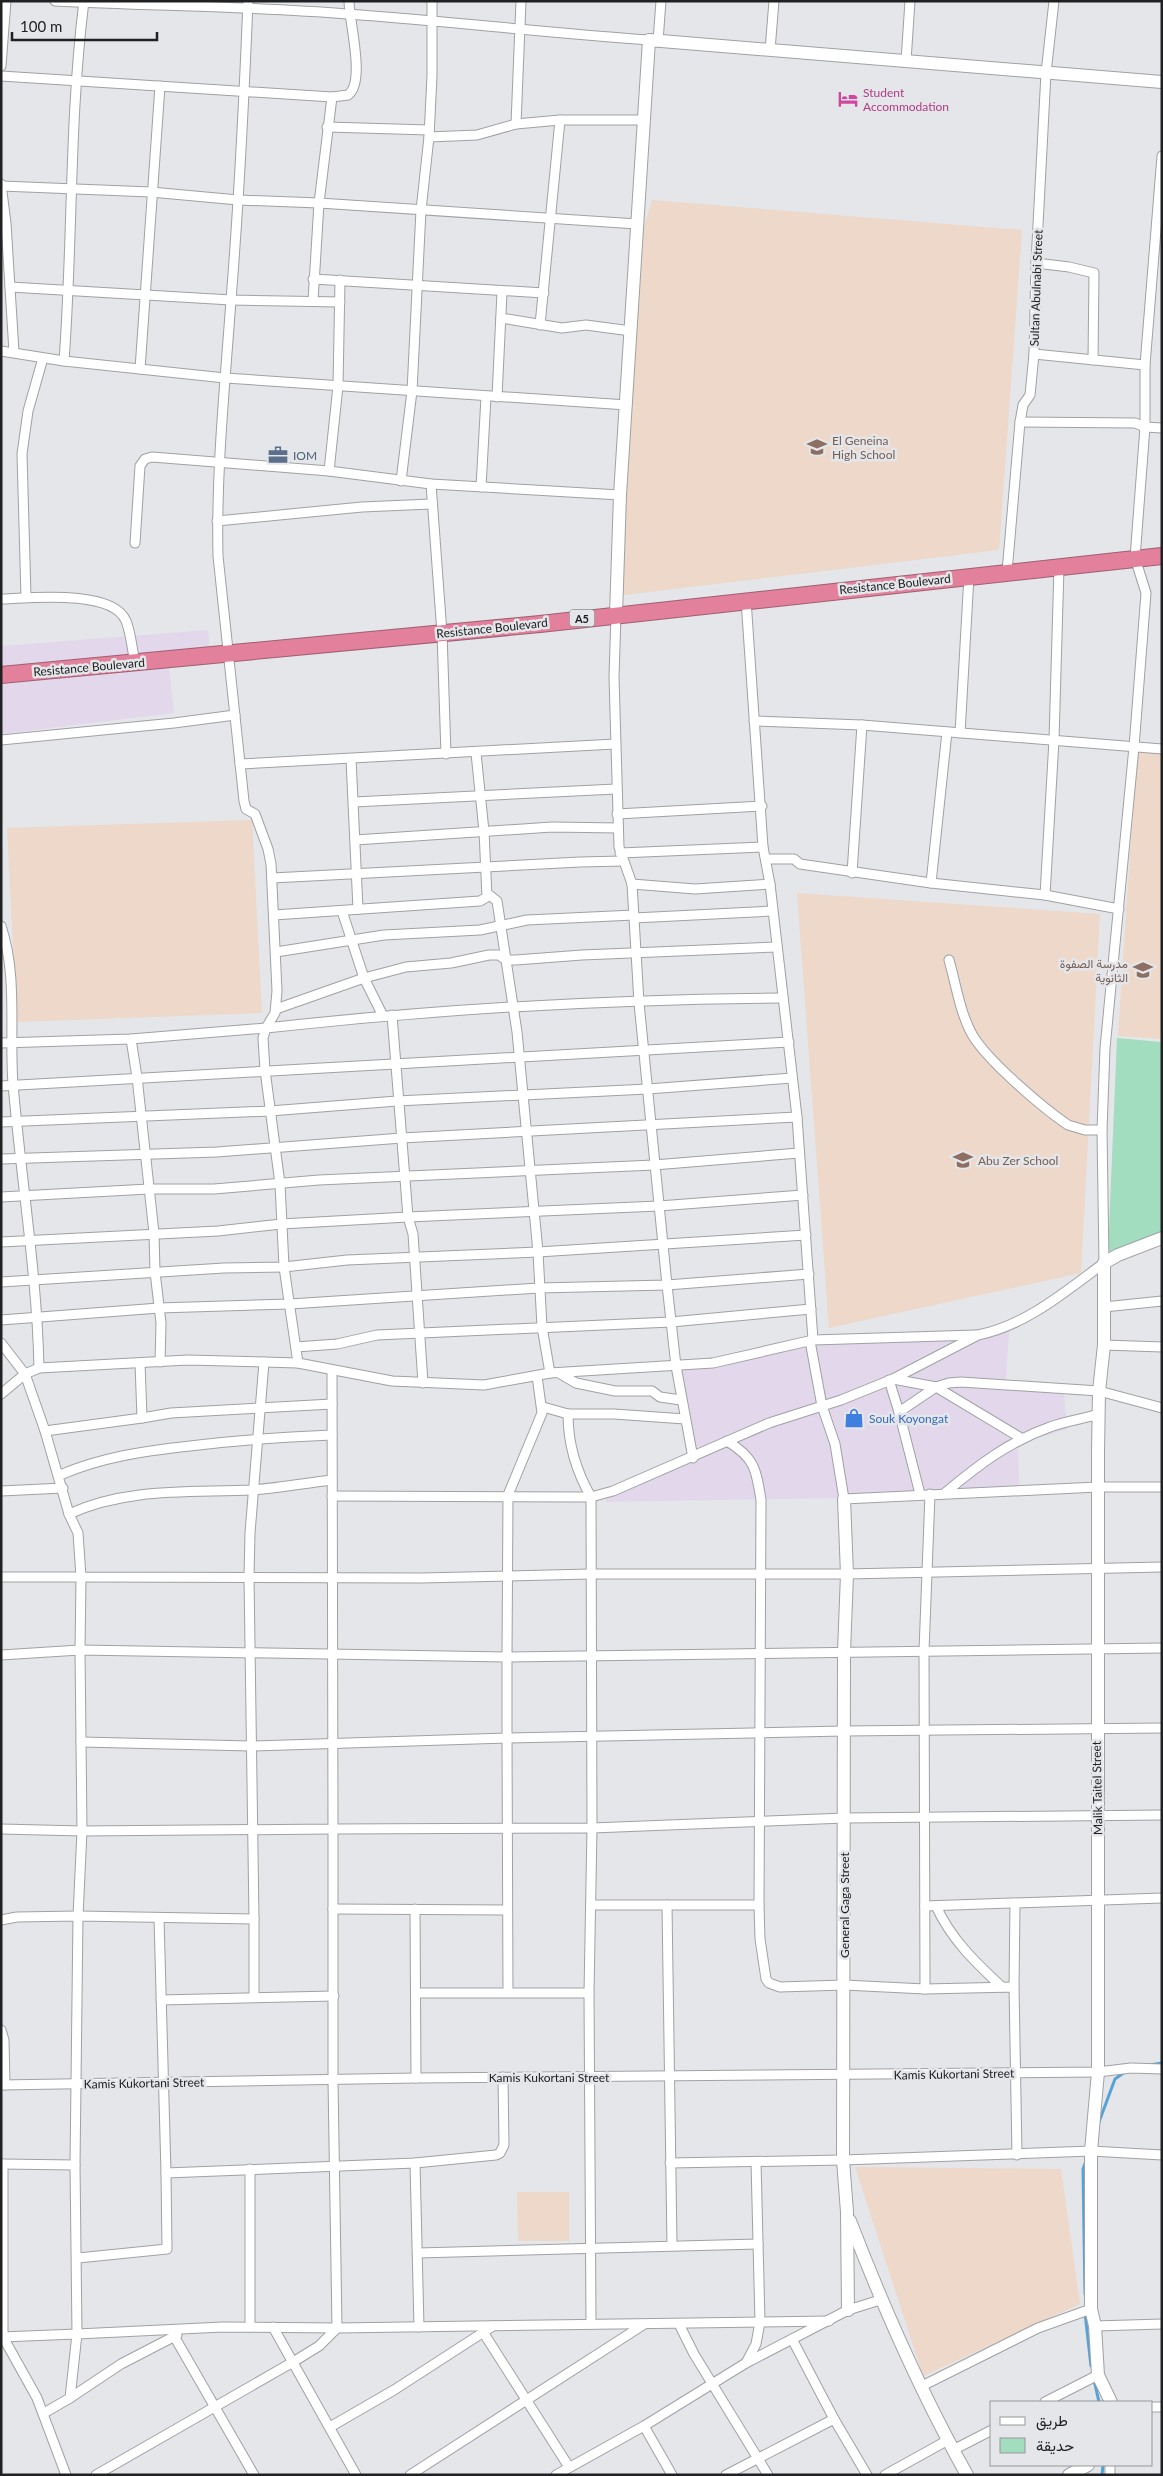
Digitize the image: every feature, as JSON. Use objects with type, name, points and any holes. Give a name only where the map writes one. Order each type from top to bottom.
[{"type":"highway","name":"Resistance Boulevard","points":[[1,675],[229,655],[1162,556]]},
{"type":"street","points":[[1,66],[6,1]]},
{"type":"street","points":[[55,1],[248,4],[519,31],[1162,82]]},
{"type":"street","points":[[1,76],[332,97],[348,95],[354,87],[356,53],[349,14],[349,1]]},
{"type":"street","points":[[401,481],[412,392],[421,210],[429,134],[432,1]]},
{"type":"street","points":[[516,124],[521,1]]},
{"type":"street","points":[[661,1],[653,41],[643,120],[620,495],[616,615],[615,744],[618,828],[622,857],[632,884],[639,1003],[671,1322],[681,1400],[693,1458]]},
{"type":"street","points":[[770,50],[774,1]]},
{"type":"street","points":[[906,61],[910,1]]},
{"type":"street","name":"Sultan Abulnabi Street","points":[[1007,572],[1022,405],[1030,395],[1034,354],[1036,263],[1046,73],[1054,1]]},
{"type":"street","points":[[64,360],[69,289],[71,188],[84,2]]},
{"type":"street","points":[[248,4],[238,200],[217,521],[221,592],[244,800],[246,809],[255,814],[263,834],[268,849],[272,878],[276,952],[276,1009],[263,1038],[265,1070],[280,1184],[284,1267],[298,1363]]},
{"type":"street","points":[[140,369],[151,192],[160,86]]},
{"type":"street","points":[[312,301],[319,203],[332,97]]},
{"type":"street","points":[[327,127],[429,134],[477,135],[516,124],[560,120],[643,120]]},
{"type":"street","points":[[540,325],[560,120]]},
{"type":"street","points":[[1104,1263],[1102,1130],[1105,1048],[1134,747],[1146,593],[1135,558],[1145,427],[1145,365],[1162,156]]},
{"type":"street","points":[[14,352],[1,185],[151,192],[238,200],[319,203],[637,224]]},
{"type":"street","points":[[1036,263],[1068,266],[1094,272],[1093,360]]},
{"type":"street","points":[[314,279],[417,284],[502,292],[544,293]]},
{"type":"street","points":[[329,471],[338,386],[340,280]]},
{"type":"street","points":[[10,287],[231,300],[340,302]]},
{"type":"street","points":[[497,397],[502,292]]},
{"type":"street","points":[[501,318],[562,328],[586,326],[631,331]]},
{"type":"street","points":[[1,350],[43,358],[225,378],[627,405]]},
{"type":"street","points":[[1034,354],[1145,365]]},
{"type":"street","points":[[26,597],[22,454],[28,411],[43,358]]},
{"type":"street","points":[[481,487],[486,397]]},
{"type":"street","points":[[1020,422],[1135,423],[1145,427],[1162,428]]},
{"type":"street","points":[[135,543],[140,466],[145,459],[152,457],[329,471],[431,484],[620,495]]},
{"type":"street","points":[[431,484],[430,504],[442,633],[446,754]]},
{"type":"street","points":[[217,521],[362,506],[430,504]]},
{"type":"street","points":[[1045,894],[1054,740],[1059,567]]},
{"type":"street","points":[[960,733],[970,576]]},
{"type":"street","points":[[1,599],[61,597],[104,603],[118,611],[126,620],[135,663]]},
{"type":"street","points":[[746,600],[762,806],[763,847],[770,884],[797,1117],[812,1341],[822,1406],[835,1444],[844,1499],[1098,1487],[1162,1487]]},
{"type":"street","points":[[1,740],[235,715]]},
{"type":"street","points":[[754,721],[862,725],[1162,749]]},
{"type":"street","points":[[852,874],[862,725]]},
{"type":"street","points":[[931,883],[947,732]]},
{"type":"street","points":[[240,764],[476,753],[615,744]]},
{"type":"street","points":[[274,915],[484,900],[488,894],[476,753]]},
{"type":"street","points":[[351,759],[358,909]]},
{"type":"street","points":[[354,802],[616,789]]},
{"type":"street","points":[[617,814],[762,806]]},
{"type":"street","points":[[355,840],[484,831],[586,827],[618,828]]},
{"type":"street","points":[[272,878],[486,868],[763,847]]},
{"type":"street","points":[[766,860],[794,860],[800,864],[852,874],[1045,894],[1119,908]]},
{"type":"street","points":[[632,884],[694,889],[770,884]]},
{"type":"street","points":[[488,894],[496,900],[506,960],[519,1057],[528,1170],[538,1252],[542,1326],[554,1373]]},
{"type":"street","points":[[342,911],[350,942],[364,978],[387,1016],[396,1065],[397,1100],[408,1217],[412,1234],[423,1383]]},
{"type":"street","points":[[276,952],[350,942],[384,935],[500,928],[527,920],[772,911]]},
{"type":"street","points":[[1,926],[11,999],[6,1043],[22,1158],[32,1279],[38,1316],[39,1368]]},
{"type":"street","points":[[276,1009],[364,978],[406,967],[451,963],[489,955],[499,955],[506,960],[777,947]]},
{"type":"street","points":[[949,960],[966,1019],[973,1036],[985,1053],[1068,1125],[1085,1130],[1102,1130]]},
{"type":"street","points":[[1,998],[11,999]]},
{"type":"street","points":[[6,1043],[130,1039],[512,1007],[639,1003],[705,998],[783,998]]},
{"type":"street","points":[[130,1039],[137,1077],[154,1233],[159,1308],[162,1324],[160,1362]]},
{"type":"street","points":[[1,1086],[789,1042]]},
{"type":"street","points":[[1,1122],[270,1111],[397,1100],[648,1089],[792,1078]]},
{"type":"street","points":[[1,1159],[217,1152],[275,1146],[402,1138],[797,1117]]},
{"type":"street","points":[[1,1197],[149,1189],[214,1189],[319,1180],[654,1165],[798,1154]]},
{"type":"street","points":[[1,1242],[29,1239],[93,1238],[154,1233],[218,1231],[282,1224],[408,1217],[534,1214],[803,1195]]},
{"type":"street","points":[[1,1282],[156,1272],[284,1267],[347,1260],[538,1252],[806,1235]]},
{"type":"street","points":[[1,1394],[25,1374],[39,1368],[217,1360],[298,1363],[376,1379],[484,1385],[554,1373],[676,1366],[735,1359],[812,1341],[978,1335],[992,1333],[1044,1306],[1118,1255],[1162,1238]]},
{"type":"street","name":"Malik Taitel Street","points":[[1098,2375],[1091,2309],[1091,2151],[1098,2072],[1096,1649],[1099,1391],[1104,1345],[1104,1263]]},
{"type":"street","points":[[1,1320],[159,1308],[290,1304],[539,1288],[667,1285],[809,1274]]},
{"type":"street","points":[[1104,1307],[1162,1301]]},
{"type":"street","points":[[296,1347],[337,1344],[377,1335],[542,1326],[671,1322],[811,1309]]},
{"type":"street","points":[[332,1496],[591,1497],[613,1491],[693,1458],[727,1441],[787,1416],[822,1406],[891,1380],[978,1335]]},
{"type":"street","points":[[1,1343],[25,1374],[45,1431],[64,1488],[69,1514],[78,1533],[81,1577],[82,1831],[78,1916],[75,2165],[78,2334],[70,2398]]},
{"type":"street","points":[[1104,1345],[1162,1348]]},
{"type":"street","points":[[254,1997],[251,1653],[248,1577],[264,1362]]},
{"type":"street","points":[[140,1363],[142,1418]]},
{"type":"street","points":[[96,2475],[294,2362],[318,2346],[337,2328],[331,1742],[334,1655],[332,1370]]},
{"type":"street","points":[[554,1373],[576,1383],[615,1390],[652,1391],[660,1397],[681,1400]]},
{"type":"street","points":[[508,1992],[508,1496],[541,1419],[542,1407],[537,1376]]},
{"type":"street","points":[[891,1380],[936,1387],[961,1382],[1099,1391],[1162,1408]]},
{"type":"street","points":[[891,1380],[920,1494]]},
{"type":"street","points":[[899,1412],[936,1387]]},
{"type":"street","points":[[936,1387],[1021,1438]]},
{"type":"street","points":[[45,1431],[171,1413],[332,1404]]},
{"type":"street","points":[[542,1407],[568,1414],[614,1414],[685,1419]]},
{"type":"street","points":[[568,1414],[574,1458],[579,1477],[591,1497],[592,1828],[589,1993],[591,2324]]},
{"type":"street","points":[[946,1493],[990,1457],[1021,1438],[1052,1426],[1099,1414]]},
{"type":"street","points":[[60,1475],[111,1456],[257,1438],[332,1435]]},
{"type":"street","points":[[727,1441],[746,1454],[755,1468],[761,1500],[758,1821],[759,1905],[764,1975],[769,1983],[780,1987],[844,1985],[925,1989],[1014,1987]]},
{"type":"street","points":[[69,1514],[92,1504],[155,1493],[253,1490],[332,1480]]},
{"type":"street","points":[[1,1491],[64,1488]]},
{"type":"street","points":[[925,1989],[924,1651],[930,1494]]},
{"type":"street","name":"General Gaga Street","points":[[844,1499],[847,1574],[844,1652],[843,2160],[847,2212],[848,2310]]},
{"type":"street","points":[[1,1577],[334,1578],[590,1574],[847,1574],[1162,1567]]},
{"type":"street","points":[[2,1656],[80,1650],[507,1657],[759,1652],[1162,1648]]},
{"type":"street","points":[[81,1742],[251,1746],[331,1742],[760,1732],[1162,1728]]},
{"type":"street","points":[[1,1829],[82,1831],[592,1828],[844,1818],[1162,1815]]},
{"type":"street","points":[[924,1906],[1162,1898]]},
{"type":"street","points":[[1014,1904],[1016,2154]]},
{"type":"street","points":[[591,1905],[759,1905]]},
{"type":"street","points":[[667,1905],[672,2245]]},
{"type":"street","points":[[936,1906],[953,1937],[967,1954],[1002,1987]]},
{"type":"street","points":[[334,1909],[507,1910]]},
{"type":"street","points":[[415,1909],[416,2078]]},
{"type":"street","points":[[1,1920],[18,1917],[78,1916],[254,1919]]},
{"type":"street","points":[[78,2258],[167,2249],[159,1918]]},
{"type":"street","points":[[416,1993],[589,1993]]},
{"type":"street","points":[[161,2000],[334,1996]]},
{"type":"street","points":[[1,2030],[4,2040],[3,2085]]},
{"type":"street","name":"Kamis Kukortani Street","points":[[3,2085],[503,2077],[669,2078],[1098,2072],[1131,2068],[1162,2069]]},
{"type":"street","points":[[166,2173],[415,2163],[489,2157],[500,2153],[504,2145],[503,2077]]},
{"type":"street","points":[[670,2163],[843,2160],[1091,2151],[1162,2155]]},
{"type":"street","points":[[746,2363],[756,2344],[760,2322],[756,2162]]},
{"type":"street","points":[[415,2163],[420,2327]]},
{"type":"street","points":[[66,2475],[44,2413],[18,2359],[2,2337],[2,2164],[75,2165]]},
{"type":"street","points":[[250,2169],[250,2327]]},
{"type":"street","points":[[847,2212],[880,2300],[920,2387],[967,2475]]},
{"type":"street","points":[[418,2253],[758,2244]]},
{"type":"street","points":[[556,2475],[644,2426],[746,2363],[848,2310],[880,2300]]},
{"type":"street","points":[[920,2387],[1038,2328],[1091,2309]]},
{"type":"street","points":[[2,2337],[196,2328],[337,2328],[829,2321]]},
{"type":"street","points":[[410,2475],[644,2324]]},
{"type":"street","points":[[679,2324],[712,2385],[768,2475]]},
{"type":"street","points":[[1094,2326],[1162,2324]]},
{"type":"street","points":[[330,2427],[394,2390],[493,2326]]},
{"type":"street","points":[[273,2327],[356,2475]]},
{"type":"street","points":[[44,2413],[121,2364],[174,2336],[196,2328]]},
{"type":"street","points":[[483,2332],[569,2467]]},
{"type":"street","points":[[174,2336],[254,2475]]},
{"type":"street","points":[[792,2340],[834,2419],[867,2475]]},
{"type":"street","points":[[1047,2401],[1098,2375],[1111,2401]]},
{"type":"street","points":[[726,2475],[756,2457],[834,2419]]},
{"type":"street","points":[[644,2426],[672,2475]]},
{"type":"street","points":[[885,2475],[950,2445],[990,2431]]},
{"type":"street","points":[[1069,2475],[1086,2466]]},
{"type":"shaded area","name":"El Geneina High School","points":[[652,200],[1022,230],[999,550],[616,596],[640,256],[644,227]]},
{"type":"shaded area","points":[[208,630],[210,651],[1,670],[1,646]]},
{"type":"shaded area","points":[[169,668],[174,713],[1,734],[1,681]]},
{"type":"shaded area","points":[[1137,750],[1162,752],[1162,1039],[1118,1036]]},
{"type":"shaded area","points":[[252,820],[262,1013],[17,1022],[7,828]]},
{"type":"shaded area","points":[[797,893],[1100,914],[1081,1273],[829,1328]]},
{"type":"shaded area","points":[[1009,1332],[1005,1390],[1064,1394],[1067,1429],[1018,1443],[1019,1487],[837,1498],[606,1502],[606,1497],[696,1459],[680,1369],[805,1345],[852,1341],[977,1341]]},
{"type":"shaded area","points":[[855,2167],[1061,2169],[1080,2304],[923,2376]]},
{"type":"shaded area","points":[[517,2192],[569,2192],[569,2241],[518,2241]]},
{"type":"green space","points":[[1117,1038],[1162,1042],[1162,1234],[1108,1252]]},
{"type":"waterway","points":[[1150,2065],[1162,2063]]},
{"type":"waterway","points":[[1099,2122],[1115,2079],[1125,2072]]},
{"type":"waterway","points":[[1085,2294],[1083,2169],[1086,2161]]},
{"type":"waterway","points":[[1085,2313],[1091,2366]]},
{"type":"waterway","points":[[1094,2380],[1099,2401]]},
{"type":"waterway","points":[[1102,2475],[1103,2466]]},
{"type":"place","name":"Student Accommodation","points":[[848,99]]},
{"type":"place","name":"El Geneina High School","points":[[817,447]]},
{"type":"place","name":"IOM","points":[[278,455]]},
{"type":"place","name":"مدرسة الصفوة الثانوية","points":[[1143,970]]},
{"type":"place","name":"Abu Zer School","points":[[963,1160]]},
{"type":"place","name":"Souk Koyongat","points":[[854,1418]]}]
